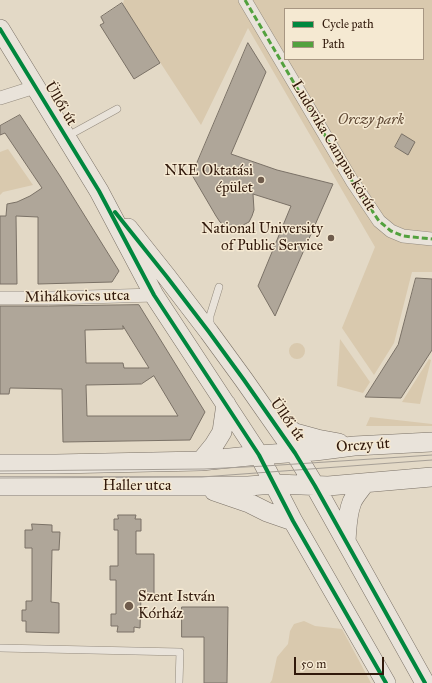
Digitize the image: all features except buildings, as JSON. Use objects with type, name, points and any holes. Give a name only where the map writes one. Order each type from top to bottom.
[{"type":"main road","name":"Üllői út","points":[[0,29],[98,191],[154,295],[259,455],[293,521],[386,683]]},
{"type":"main road","name":"Üllői út","points":[[98,191],[167,276],[244,380],[295,453],[425,683]]},
{"type":"main road","points":[[201,461],[222,432],[226,404]]},
{"type":"main road","points":[[268,415],[296,433],[317,439],[354,446]]},
{"type":"main road","name":"Orczy út","points":[[259,455],[295,453],[354,446],[432,442]]},
{"type":"main road","name":"Haller utca","points":[[0,464],[201,461],[259,455]]},
{"type":"main road","points":[[315,486],[432,477]]},
{"type":"main road","points":[[346,541],[348,516],[352,501],[365,482]]},
{"type":"main road","name":"Haller utca","points":[[0,486],[252,486],[274,484],[315,486]]},
{"type":"main road","points":[[201,486],[293,521]]},
{"type":"street","name":"Ludovika Campus körút","points":[[245,0],[352,181],[379,221],[391,231],[403,236],[432,239]]},
{"type":"street","points":[[0,98],[35,87]]},
{"type":"street","name":"Mihálkovics utca","points":[[0,298],[154,295]]},
{"type":"lane","points":[[66,137],[117,109]]},
{"type":"lane","points":[[209,332],[210,316],[219,287]]},
{"type":"lane","points":[[0,648],[180,652],[179,683]]},
{"type":"green space","name":"Orczy park","points":[[124,0],[432,0],[432,272],[412,272],[394,343],[374,375],[342,328],[375,247],[248,28],[201,125],[126,10],[123,3]]},
{"type":"green space","points":[[8,149],[33,185],[3,192],[0,195],[0,152]]},
{"type":"green space","points":[[340,339],[370,382],[363,393],[337,386]]},
{"type":"green space","points":[[297,343],[304,348],[305,351],[300,358],[297,359],[290,354],[289,351],[294,344]]},
{"type":"green space","points":[[429,359],[431,360],[420,404],[402,402]]},
{"type":"green space","points":[[370,417],[432,424],[432,426],[366,426]]},
{"type":"green space","points":[[304,621],[315,626],[342,629],[371,683],[270,683],[277,657],[288,644],[290,631],[294,624]]},
{"type":"tram line","points":[[0,471],[204,469],[432,455]]},
{"type":"tram line","points":[[0,478],[202,477],[432,460]]},
{"type":"marked path","points":[[245,0],[352,181],[379,221],[391,231],[403,236],[432,239]]},
{"type":"cycle path","points":[[0,29],[99,191],[154,295],[259,455],[293,521],[386,683]]},
{"type":"cycle path","points":[[115,212],[209,332],[295,453],[425,683]]},
{"type":"place","name":"NKE Oktatási épület","points":[[261,180]]},
{"type":"place","name":"National University of Public Service","points":[[331,238]]},
{"type":"place","name":"Szent István Kórház","points":[[129,606]]}]
